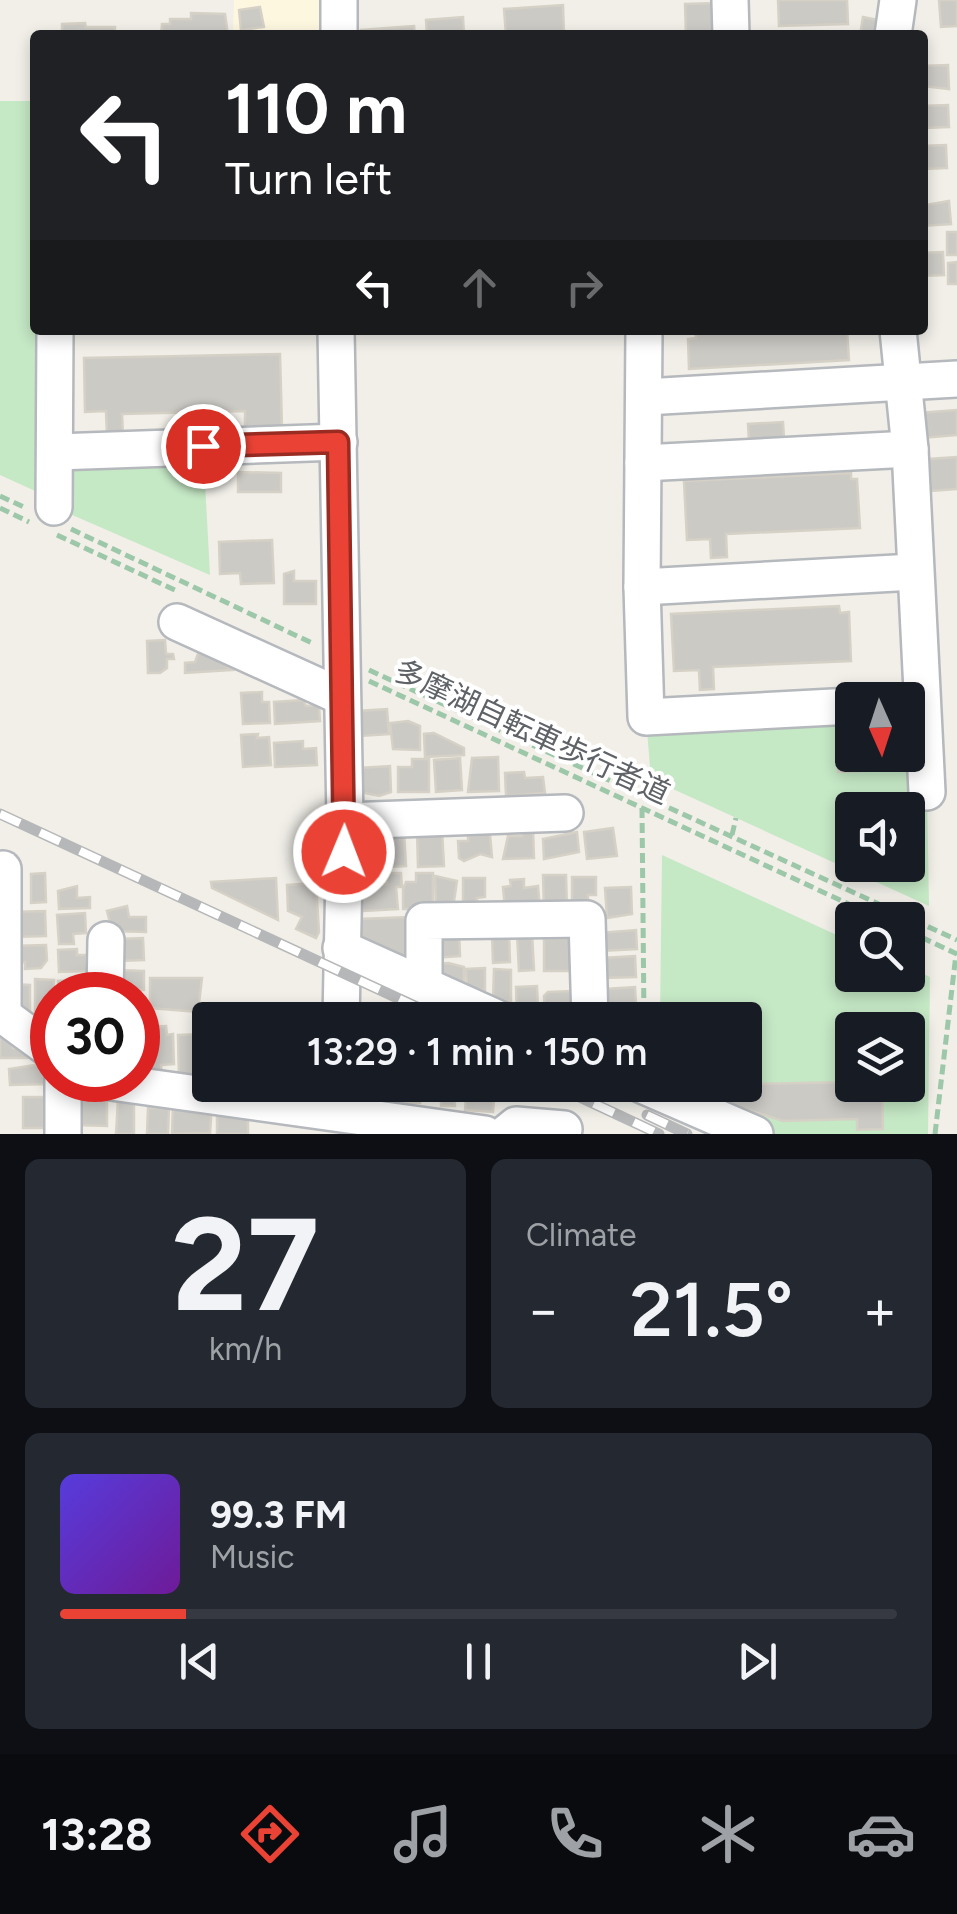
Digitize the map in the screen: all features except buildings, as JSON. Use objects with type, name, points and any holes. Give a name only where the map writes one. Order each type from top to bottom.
[{"type":"street","points":[[339,0],[339,30]]},
{"type":"street","points":[[730,0],[731,30]]},
{"type":"street","points":[[895,30],[898,0]]},
{"type":"street","points":[[49,520],[56,452],[55,335]]},
{"type":"street","points":[[336,335],[345,821],[341,1002]]},
{"type":"street","points":[[644,335],[642,586],[646,718],[835,707]]},
{"type":"street","points":[[898,335],[910,449],[914,682]]},
{"type":"street","points":[[645,397],[957,379]]},
{"type":"street","points":[[56,452],[338,442]]},
{"type":"street","points":[[644,463],[910,449]]},
{"type":"street","points":[[642,586],[914,572]]},
{"type":"street","points":[[187,626],[341,674]]},
{"type":"street","points":[[924,772],[927,792]]},
{"type":"street","points":[[345,821],[565,813]]},
{"type":"street","points":[[3,869],[2,1013],[30,1034]]},
{"type":"street","points":[[424,985],[424,922],[586,919],[589,1002]]},
{"type":"street","points":[[105,972],[106,940]]},
{"type":"street","points":[[341,948],[461,1002]]},
{"type":"street","points":[[160,1088],[192,1092]]},
{"type":"street","points":[[63,1102],[63,1134]]},
{"type":"street","points":[[345,1102],[485,1134]]},
{"type":"street","points":[[681,1102],[754,1134]]},
{"type":"street","points":[[505,1134],[516,1125],[564,1130]]},
{"type":"path","points":[[0,496],[341,674],[732,834],[957,940]]},
{"type":"path","points":[[0,508],[49,520],[187,626]]},
{"type":"path","name":"多摩湖自転車歩行者道","points":[[341,674],[844,902]]},
{"type":"path","points":[[642,808],[644,1002]]},
{"type":"path","points":[[732,834],[736,818]]},
{"type":"path","points":[[925,940],[956,954],[935,1134]]},
{"type":"shaded area","points":[[234,0],[330,0],[330,30],[233,30]]},
{"type":"green space","points":[[0,101],[30,101],[30,335],[41,335],[44,495],[0,475]]},
{"type":"green space","points":[[203,446],[210,575],[54,507],[56,452]]},
{"type":"green space","points":[[835,707],[835,772],[923,772],[927,792],[929,906],[876,882],[925,882],[925,792],[835,792],[835,863],[651,779],[646,718]]},
{"type":"green space","points":[[662,855],[835,934],[835,992],[925,992],[925,975],[930,977],[928,1134],[755,1134],[692,1102],[762,1102],[762,1002],[660,1002]]},
{"type":"railway","points":[[0,814],[406,1002]]},
{"type":"railway","points":[[590,1102],[659,1134]]},
{"type":"railway","points":[[647,1115],[687,1134]]},
{"type":"route","points":[[203,446],[338,442],[344,852]]}]
